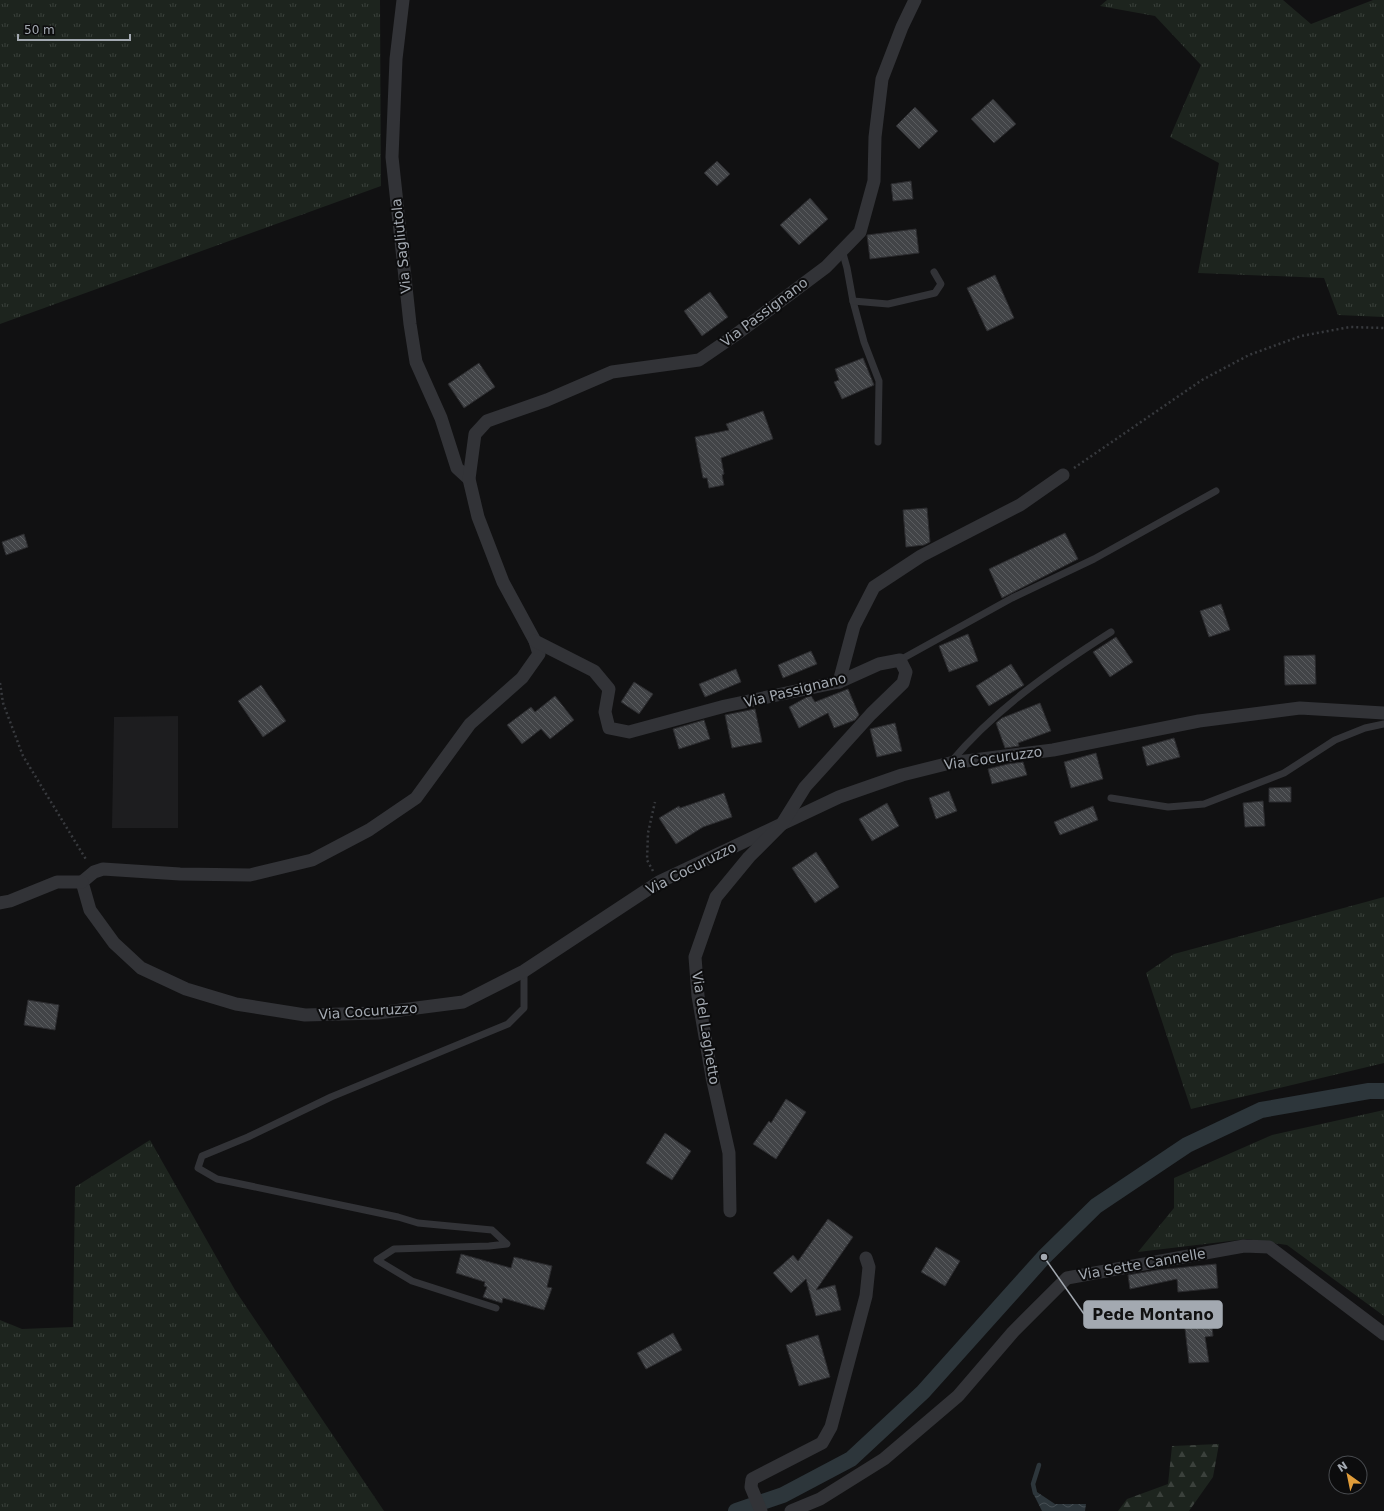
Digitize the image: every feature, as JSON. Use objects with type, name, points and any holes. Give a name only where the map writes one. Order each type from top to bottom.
[{"type":"street","name":"Via Sagliutola","points":[[403,0],[396,59],[392,157],[410,324],[416,362],[441,418],[457,468],[469,479]]},
{"type":"street","name":"Via Passignano","points":[[469,479],[475,434],[487,421],[547,400],[612,372],[699,360],[734,336],[826,267],[860,232],[874,181],[875,137],[882,79],[902,27],[915,0]]},
{"type":"street","points":[[839,682],[854,626],[874,587],[921,556],[1020,505],[1063,475]]},
{"type":"street","points":[[0,903],[10,901],[57,882],[82,882],[94,872],[103,869],[180,874],[250,875],[312,860],[369,830],[416,798],[470,724],[522,678],[539,654],[536,641],[503,582],[478,518],[469,479]]},
{"type":"street","name":"Via Passignano","points":[[536,641],[594,671],[609,689],[605,712],[609,728],[629,732],[725,706],[839,682],[879,664],[900,660]]},
{"type":"street","points":[[782,824],[805,787],[871,714],[903,683],[906,672],[900,660]]},
{"type":"street","name":"Via Cocuruzzo","points":[[82,882],[90,910],[114,943],[141,968],[186,989],[236,1004],[305,1015],[378,1014],[463,1002],[524,971],[659,882],[838,797],[902,774],[950,763],[1053,750],[1199,721],[1300,708],[1384,713]]},
{"type":"street","name":"Via del Laghetto","points":[[730,1211],[729,1153],[712,1077],[700,1011],[695,957],[716,897],[749,857],[782,824]]},
{"type":"street","name":"Via Sette Cannelle","points":[[791,1511],[820,1499],[890,1454],[958,1396],[1013,1332],[1067,1278],[1244,1246],[1269,1247],[1384,1334]]},
{"type":"street","points":[[761,1511],[751,1487],[752,1479],[822,1443],[831,1426],[866,1296],[869,1267],[866,1258]]},
{"type":"lane","points":[[842,250],[864,342],[878,381],[878,442]]},
{"type":"lane","points":[[853,301],[888,304],[935,293],[941,284],[934,272]]},
{"type":"lane","points":[[900,660],[1012,598],[1094,559],[1216,491]]},
{"type":"lane","points":[[950,763],[966,744],[996,714],[1072,656],[1111,632]]},
{"type":"lane","points":[[1111,798],[1168,807],[1204,804],[1284,773],[1336,740],[1365,728],[1384,724]]},
{"type":"lane","points":[[496,1308],[412,1281],[377,1260],[394,1248],[489,1246],[507,1244],[492,1230],[418,1223],[398,1216],[216,1179],[198,1168],[202,1156],[248,1137],[331,1097],[508,1024],[524,1008],[524,971]]},
{"type":"path","points":[[1063,475],[1202,380],[1249,355],[1301,336],[1350,327],[1384,328]]},
{"type":"path","points":[[0,683],[4,703],[23,756],[71,837],[94,872]]},
{"type":"path","points":[[655,802],[648,833],[647,860],[659,882]]},
{"type":"shaded area","points":[[178,716],[178,828],[112,828],[114,717]]},
{"type":"green space","points":[[0,0],[380,0],[381,186],[0,324]]},
{"type":"green space","points":[[1107,0],[1283,0],[1311,24],[1373,0],[1384,0],[1384,317],[1338,315],[1324,278],[1198,273],[1219,163],[1170,137],[1201,65],[1155,16],[1100,6]]},
{"type":"green space","points":[[1384,897],[1384,1063],[1191,1109],[1146,973],[1174,954]]},
{"type":"green space","points":[[1384,1110],[1384,1316],[1287,1245],[1247,1239],[1138,1252],[1174,1208],[1174,1178],[1272,1135]]},
{"type":"green space","points":[[150,1140],[235,1290],[384,1511],[0,1511],[0,1320],[22,1329],[73,1327],[75,1187]]},
{"type":"green space","points":[[1219,1444],[1213,1477],[1189,1511],[1118,1511],[1127,1499],[1168,1484],[1172,1446]]},
{"type":"water","points":[[1037,1492],[1055,1504],[1086,1504],[1085,1511],[1042,1511],[1033,1493]]},
{"type":"building","points":[[993,99],[1016,124],[994,143],[971,119]]},
{"type":"building","points":[[915,107],[938,131],[919,149],[896,126]]},
{"type":"building","points":[[717,161],[730,174],[717,186],[704,173]]},
{"type":"building","points":[[911,181],[913,199],[893,201],[891,184]]},
{"type":"building","points":[[810,198],[828,219],[799,245],[780,225]]},
{"type":"building","points":[[916,229],[919,253],[870,259],[867,235]]},
{"type":"building","points":[[995,275],[1014,318],[987,331],[967,288]]},
{"type":"building","points":[[710,292],[728,317],[702,336],[684,311]]},
{"type":"building","points":[[863,358],[874,385],[842,399],[834,382],[839,380],[835,369]]},
{"type":"building","points":[[479,363],[495,387],[464,408],[448,384]]},
{"type":"building","points":[[763,411],[773,439],[721,458],[724,474],[722,475],[724,485],[709,488],[707,478],[703,478],[695,437],[729,430],[726,424]]},
{"type":"building","points":[[927,508],[930,542],[924,545],[906,547],[903,510]]},
{"type":"building","points":[[1065,533],[1078,559],[1002,598],[989,569]]},
{"type":"building","points":[[24,534],[28,547],[6,555],[2,542]]},
{"type":"building","points":[[1221,604],[1230,630],[1209,637],[1200,611]]},
{"type":"building","points":[[968,634],[978,661],[949,672],[939,646]]},
{"type":"building","points":[[1116,637],[1133,662],[1110,677],[1093,652]]},
{"type":"building","points":[[811,651],[817,664],[783,678],[778,665]]},
{"type":"building","points":[[1315,655],[1316,684],[1285,685],[1284,656]]},
{"type":"building","points":[[1011,664],[1024,685],[989,706],[976,686]]},
{"type":"building","points":[[736,669],[741,682],[705,697],[699,684]]},
{"type":"building","points":[[634,682],[653,694],[639,714],[621,702]]},
{"type":"building","points":[[261,685],[286,721],[263,737],[238,701]]},
{"type":"building","points":[[848,689],[859,715],[855,720],[834,728],[828,713],[799,728],[789,707],[807,697],[811,696],[815,702]]},
{"type":"building","points":[[555,696],[574,720],[550,739],[541,729],[522,744],[507,725],[531,707],[535,712]]},
{"type":"building","points":[[1040,703],[1051,731],[1018,743],[1019,746],[1005,748],[996,723],[1002,718]]},
{"type":"building","points":[[755,709],[762,742],[732,748],[725,715]]},
{"type":"building","points":[[704,720],[710,739],[679,749],[673,729]]},
{"type":"building","points":[[895,723],[902,751],[877,757],[870,729]]},
{"type":"building","points":[[1174,738],[1180,757],[1147,766],[1142,747]]},
{"type":"building","points":[[1096,753],[1103,779],[1071,788],[1064,762]]},
{"type":"building","points":[[1023,762],[1027,775],[992,784],[988,769]]},
{"type":"building","points":[[1291,787],[1291,802],[1269,802],[1269,788]]},
{"type":"building","points":[[949,791],[957,811],[936,819],[929,798]]},
{"type":"building","points":[[724,793],[732,817],[703,827],[676,844],[659,818],[679,806],[680,808]]},
{"type":"building","points":[[1263,801],[1265,826],[1245,827],[1243,803]]},
{"type":"building","points":[[887,803],[899,826],[872,841],[859,819]]},
{"type":"building","points":[[1093,806],[1098,820],[1060,835],[1054,822]]},
{"type":"building","points":[[816,852],[839,887],[815,903],[792,868]]},
{"type":"building","points":[[28,1000],[59,1005],[55,1030],[24,1025]]},
{"type":"building","points":[[786,1099],[806,1112],[776,1159],[753,1144],[769,1121],[771,1123]]},
{"type":"building","points":[[665,1133],[691,1151],[672,1180],[646,1163]]},
{"type":"building","points":[[828,1219],[853,1237],[816,1290],[835,1285],[841,1310],[816,1316],[806,1279],[791,1293],[773,1273],[793,1255],[798,1261]]},
{"type":"building","points":[[936,1247],[960,1261],[945,1286],[921,1272]]},
{"type":"building","points":[[461,1254],[511,1268],[514,1257],[552,1266],[547,1287],[552,1288],[544,1310],[503,1298],[502,1303],[483,1297],[487,1287],[484,1286],[485,1282],[456,1273]]},
{"type":"building","points":[[1216,1264],[1218,1288],[1178,1292],[1177,1279],[1130,1289],[1128,1275],[1157,1270]]},
{"type":"building","points":[[1211,1316],[1213,1336],[1205,1337],[1209,1362],[1189,1363],[1184,1320]]},
{"type":"building","points":[[673,1333],[682,1350],[646,1369],[637,1353]]},
{"type":"building","points":[[818,1335],[830,1377],[799,1386],[786,1345]]},
{"type":"waterway","points":[[736,1511],[783,1495],[851,1459],[923,1392],[1044,1257],[1096,1206],[1187,1145],[1261,1110],[1369,1091],[1384,1091]]},
{"type":"waterway","points":[[1035,1493],[1033,1484],[1039,1465]]},
{"type":"place","name":"Pede Montano","points":[[1044,1257]]}]
